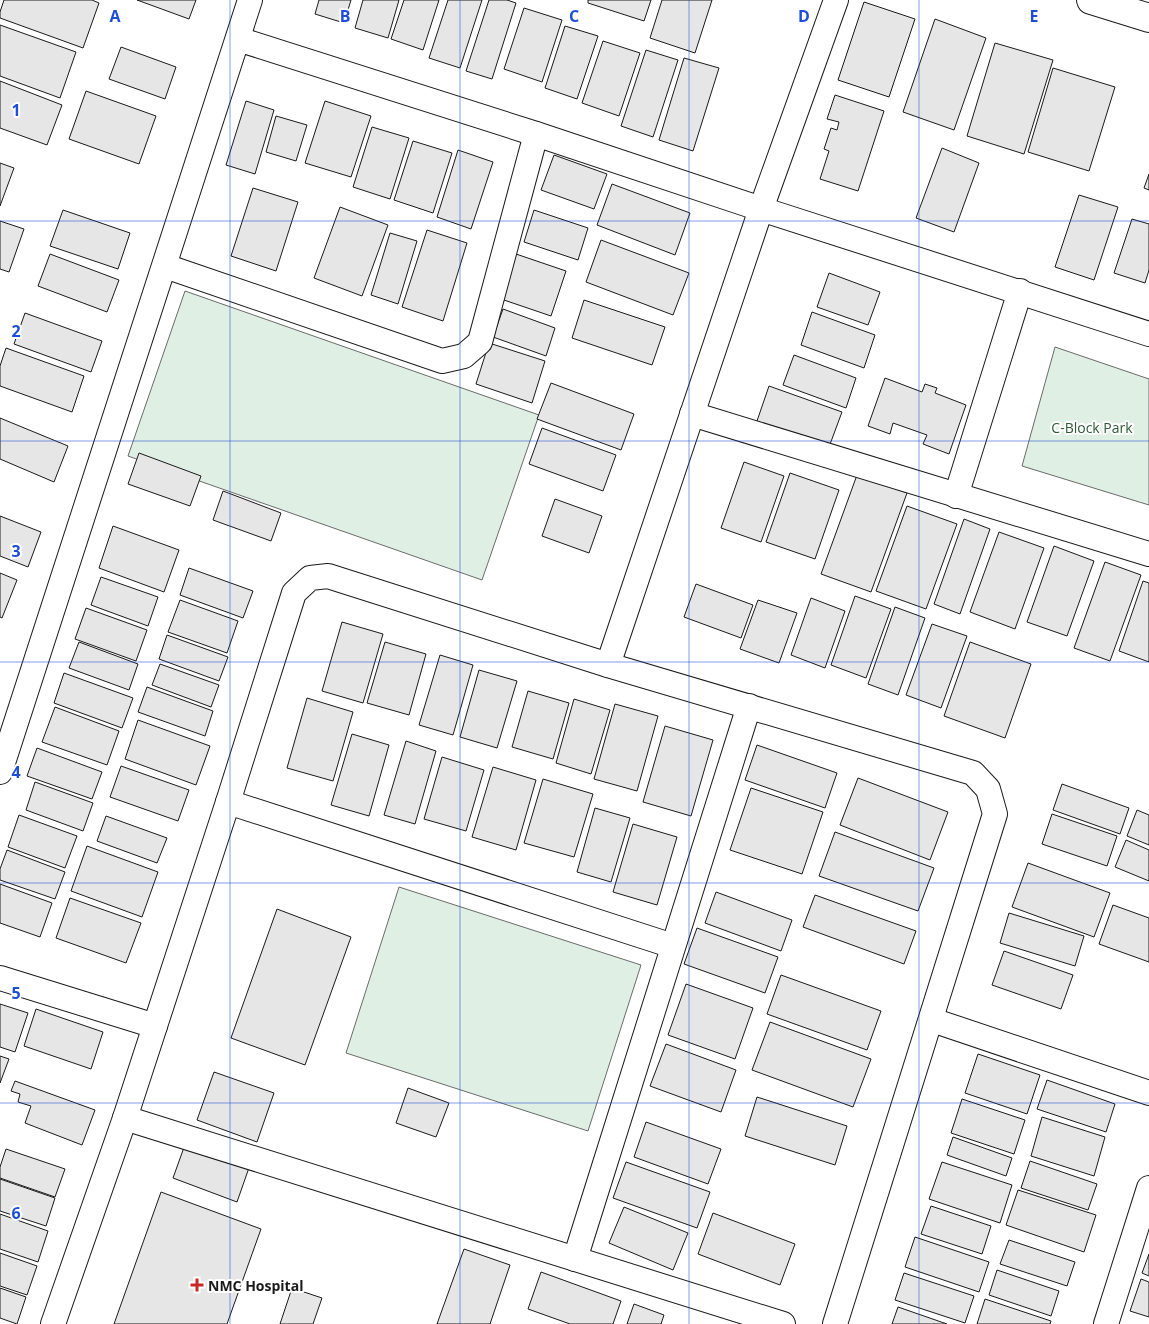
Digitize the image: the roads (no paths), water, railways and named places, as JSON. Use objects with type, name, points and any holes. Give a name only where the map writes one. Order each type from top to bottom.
[{"type":"street","points":[[0,772],[250,0]]},
{"type":"street","points":[[608,665],[761,209],[836,0]]},
{"type":"street","points":[[1098,1],[1149,18]]},
{"type":"street","points":[[238,39],[1149,334]]},
{"type":"street","points":[[165,266],[442,361],[464,356],[480,342],[536,134]]},
{"type":"street","points":[[956,496],[1020,291]]},
{"type":"street","points":[[692,414],[1149,554]]},
{"type":"street","points":[[53,1324],[125,1118],[294,593],[310,578],[328,576],[608,665],[973,773],[988,789],[995,814],[932,1020],[835,1324]]},
{"type":"street","points":[[575,1259],[748,706]]},
{"type":"street","points":[[228,802],[673,946]]},
{"type":"street","points":[[0,978],[155,1026]]},
{"type":"street","points":[[932,1020],[1149,1093]]},
{"type":"street","points":[[125,1118],[783,1324]]},
{"type":"street","points":[[1106,1324],[1149,1188]]},
{"type":"place","name":"NMC Hospital","points":[[197,1285]]},
{"type":"park label","name":"C-Block Park","points":[[1092,427]]}]
